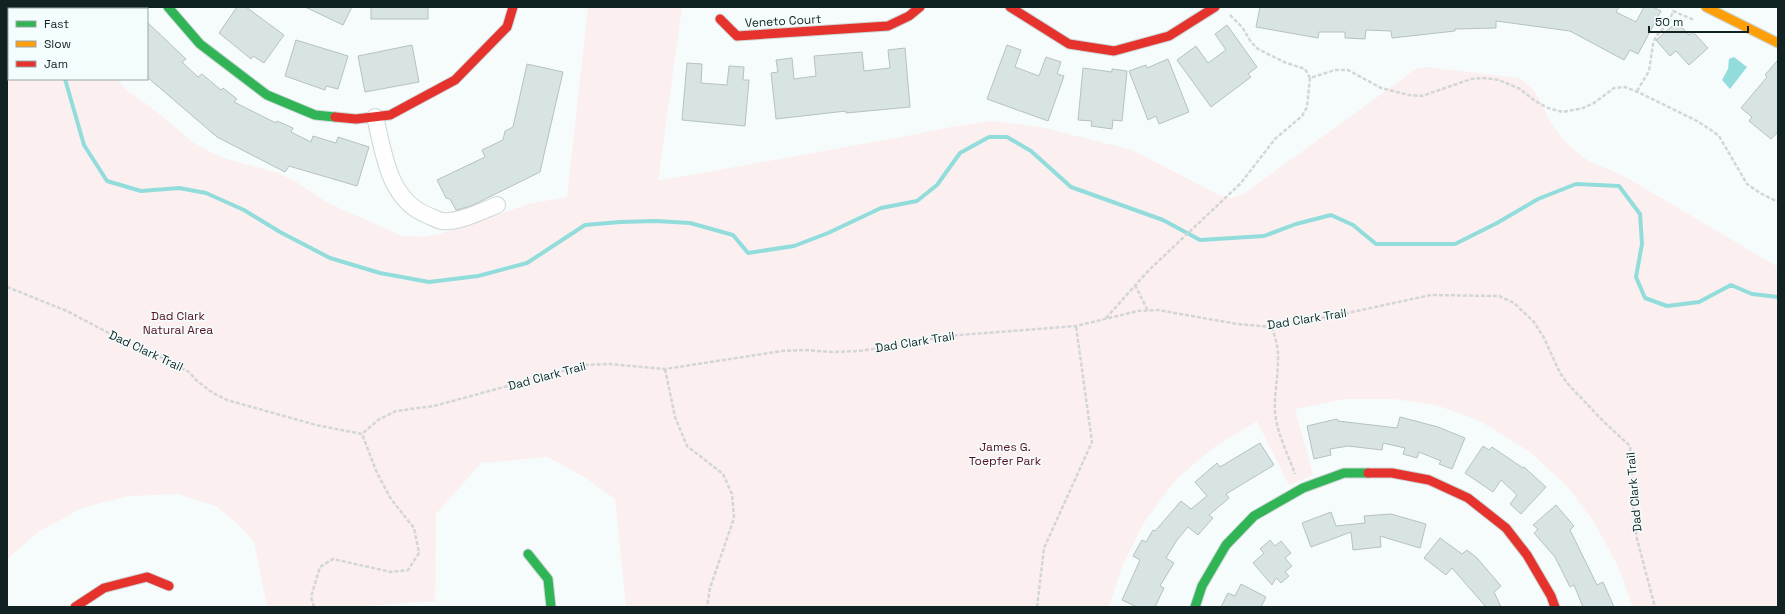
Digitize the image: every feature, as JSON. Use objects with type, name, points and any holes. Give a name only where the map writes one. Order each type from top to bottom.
[{"type":"street","points":[[168,7],[200,44],[267,95],[315,115],[356,119],[390,115],[455,80],[507,27],[513,7]]},
{"type":"street","name":"Veneto Court","points":[[720,19],[737,36],[888,26],[909,16],[920,7]]},
{"type":"street","points":[[1010,7],[1069,44],[1114,51],[1169,36],[1215,7]]},
{"type":"street","points":[[1706,7],[1778,43]]},
{"type":"street","points":[[375,117],[390,176],[400,194],[418,211],[442,221],[463,218],[497,205]]},
{"type":"street","points":[[1195,607],[1202,586],[1226,545],[1254,516],[1302,489],[1344,473],[1392,473],[1429,480],[1468,498],[1506,528],[1527,554],[1551,596],[1554,607]]},
{"type":"street","points":[[528,554],[548,579],[551,607]]},
{"type":"street","points":[[75,607],[104,588],[147,578],[170,586]]},
{"type":"path","points":[[1637,92],[1648,71],[1656,36],[1669,22],[1673,11]]},
{"type":"path","points":[[1106,319],[1149,270],[1248,176],[1275,139],[1302,116],[1307,107],[1310,78],[1305,69],[1284,62],[1258,48],[1251,42],[1242,27],[1227,12]]},
{"type":"path","points":[[1310,78],[1335,70],[1348,70],[1381,88],[1409,95],[1422,96],[1471,79],[1485,78],[1498,80],[1520,89],[1535,101],[1548,108],[1563,112],[1583,108],[1594,103],[1614,88],[1625,87],[1697,120],[1715,133],[1747,184],[1760,193],[1778,202]]},
{"type":"path","points":[[1135,285],[1148,310]]},
{"type":"path","name":"Dad Clark Trail","points":[[7,287],[66,311],[120,339],[172,363],[189,372],[213,393],[227,400],[316,425],[362,434],[378,420],[396,411],[434,406],[585,365],[609,364],[666,369],[782,351],[859,351],[947,336],[1076,326],[1148,310],[1158,310],[1237,324],[1272,327],[1431,296],[1499,296],[1514,303],[1534,322],[1544,338],[1560,373],[1568,384],[1603,421],[1630,446],[1634,517],[1637,539],[1655,607]]},
{"type":"path","points":[[1037,607],[1044,548],[1092,442],[1076,326]]},
{"type":"path","points":[[1272,327],[1276,340],[1278,360],[1274,392],[1278,427],[1302,489]]},
{"type":"path","points":[[666,369],[676,417],[687,446],[723,474],[732,494],[734,518],[710,588],[707,607]]},
{"type":"path","points":[[314,607],[311,597],[320,567],[333,559],[391,572],[408,570],[419,554],[414,528],[391,499],[377,473],[362,434]]},
{"type":"green space","name":"Dad Clark Natural Area","points":[[7,7],[70,8],[8,8],[8,80],[118,80],[126,90],[148,105],[194,143],[208,151],[223,158],[278,173],[296,182],[328,203],[402,236],[424,237],[439,234],[529,204],[567,197],[588,7],[682,7],[658,181],[951,127],[992,121],[1040,127],[1132,150],[1219,195],[1231,198],[1242,195],[1416,69],[1428,67],[1518,78],[1525,82],[1534,91],[1550,121],[1559,134],[1578,153],[1596,164],[1629,179],[1778,267],[1778,607],[1633,607],[1618,566],[1594,522],[1567,486],[1530,452],[1480,421],[1436,405],[1394,399],[1345,399],[1295,409],[1313,475],[1289,485],[1257,421],[1216,446],[1177,478],[1143,524],[1122,566],[1109,607],[626,607],[615,499],[584,477],[548,457],[481,463],[436,514],[435,601],[353,607],[267,607],[254,542],[241,527],[216,506],[178,494],[128,496],[82,508],[38,532],[7,559]]},
{"type":"water","points":[[1734,57],[1747,67],[1730,89],[1722,80],[1728,69],[1729,59]]},
{"type":"building","points":[[237,7],[246,7],[284,35],[264,63],[253,56],[251,59],[219,33]]},
{"type":"building","points":[[305,7],[352,7],[343,25]]},
{"type":"building","points":[[371,7],[428,7],[428,19],[371,19]]},
{"type":"building","points":[[1260,7],[1619,7],[1616,12],[1636,22],[1644,7],[1653,7],[1661,11],[1638,54],[1630,50],[1624,60],[1570,31],[1496,21],[1496,28],[1455,29],[1455,31],[1392,38],[1391,31],[1366,30],[1365,39],[1345,38],[1345,32],[1319,32],[1318,38],[1256,27]]},
{"type":"building","points":[[1677,22],[1689,35],[1693,32],[1708,48],[1689,65],[1676,51],[1670,56],[1656,40]]},
{"type":"building","points":[[148,23],[186,59],[182,62],[198,77],[202,74],[221,90],[223,88],[237,99],[234,102],[276,123],[277,121],[293,128],[291,132],[311,142],[313,136],[336,143],[338,137],[369,147],[357,186],[289,166],[285,172],[217,137],[148,78]]},
{"type":"building","points":[[1227,25],[1257,67],[1248,74],[1251,77],[1211,107],[1177,60],[1196,46],[1208,63],[1226,50],[1215,34]]},
{"type":"building","points":[[296,40],[348,56],[338,89],[326,86],[325,90],[285,76]]},
{"type":"building","points":[[412,45],[419,82],[365,92],[358,56]]},
{"type":"building","points":[[1007,45],[1021,50],[1015,67],[1039,76],[1046,57],[1061,62],[1057,74],[1064,76],[1048,121],[987,99]]},
{"type":"building","points":[[905,48],[910,107],[846,113],[846,111],[776,119],[771,73],[778,72],[776,60],[792,58],[794,79],[816,76],[814,56],[862,52],[864,71],[890,68],[888,50]]},
{"type":"building","points":[[1168,59],[1189,112],[1159,124],[1156,116],[1148,120],[1129,71],[1146,65],[1147,68]]},
{"type":"building","points":[[1778,60],[1778,132],[1771,139],[1749,121],[1752,117],[1741,108],[1767,77],[1765,75]]},
{"type":"building","points":[[687,63],[702,64],[701,83],[727,85],[729,66],[744,67],[743,80],[749,80],[745,126],[682,120]]},
{"type":"building","points":[[527,64],[563,72],[540,172],[471,206],[456,210],[450,199],[446,198],[437,180],[485,157],[482,150],[503,140],[505,131],[513,127]]},
{"type":"building","points":[[1083,68],[1112,72],[1112,69],[1127,71],[1122,121],[1113,120],[1112,129],[1091,126],[1092,121],[1078,120]]},
{"type":"building","points":[[1400,417],[1438,427],[1465,438],[1452,469],[1439,464],[1441,461],[1419,452],[1417,458],[1403,454],[1405,448],[1383,443],[1382,450],[1348,446],[1330,449],[1331,455],[1314,459],[1307,426],[1337,419],[1338,421],[1397,428]]},
{"type":"building","points":[[1260,443],[1274,465],[1226,494],[1229,498],[1209,515],[1213,518],[1198,535],[1188,527],[1177,540],[1166,558],[1174,563],[1160,586],[1164,588],[1155,607],[1137,607],[1122,600],[1140,560],[1133,556],[1142,540],[1146,542],[1153,530],[1155,531],[1181,501],[1191,509],[1207,496],[1195,482],[1217,463],[1220,467]]},
{"type":"building","points":[[1483,446],[1489,450],[1492,447],[1523,468],[1524,467],[1546,487],[1521,514],[1510,504],[1517,495],[1501,480],[1493,492],[1465,473]]},
{"type":"building","points":[[1556,505],[1574,526],[1570,530],[1597,585],[1603,582],[1614,607],[1583,607],[1574,585],[1570,587],[1555,557],[1534,533],[1538,529],[1533,525]]},
{"type":"building","points":[[1331,512],[1336,526],[1365,523],[1364,516],[1391,514],[1426,524],[1420,548],[1380,536],[1381,547],[1353,550],[1351,532],[1311,547],[1302,523]]},
{"type":"building","points":[[1440,538],[1462,554],[1467,550],[1477,558],[1501,586],[1494,592],[1501,607],[1486,607],[1452,568],[1446,575],[1424,558]]},
{"type":"building","points":[[1270,540],[1275,546],[1281,541],[1291,553],[1285,558],[1292,566],[1285,572],[1289,576],[1281,583],[1276,578],[1272,585],[1253,563],[1264,553],[1260,549]]},
{"type":"building","points":[[1241,584],[1266,597],[1261,607],[1221,607],[1228,593],[1235,596]]},
{"type":"waterway","points":[[65,80],[84,145],[107,181],[141,191],[179,188],[206,193],[244,210],[280,232],[330,258],[380,273],[429,282],[478,276],[527,263],[585,225],[656,221],[690,223],[733,235],[748,253],[794,246],[828,233],[881,208],[917,201],[937,185],[960,153],[989,137],[1007,137],[1031,151],[1071,187],[1163,220],[1200,240],[1264,236],[1296,224],[1331,215],[1353,225],[1376,244],[1455,244],[1497,223],[1538,199],[1576,184],[1619,186],[1640,214],[1642,244],[1636,277],[1645,298],[1667,306],[1699,302],[1731,285],[1752,294],[1778,297]]},
{"type":"traffic: fast","points":[[168,7],[200,44],[267,95],[315,115],[335,117]]},
{"type":"traffic: fast","points":[[1195,607],[1202,586],[1226,545],[1254,516],[1303,488],[1344,473],[1368,473]]},
{"type":"traffic: fast","points":[[528,554],[548,579],[551,607]]},
{"type":"traffic: slow","points":[[1706,7],[1778,43]]},
{"type":"traffic: jam","points":[[335,117],[356,119],[390,115],[455,80],[507,27],[513,7]]},
{"type":"traffic: jam","points":[[720,19],[737,36],[888,26],[909,16],[920,7]]},
{"type":"traffic: jam","points":[[1010,7],[1069,44],[1114,51],[1169,36],[1215,7]]},
{"type":"traffic: jam","points":[[1368,473],[1392,473],[1429,480],[1468,498],[1506,528],[1527,555],[1551,596],[1555,607]]},
{"type":"traffic: jam","points":[[75,607],[104,588],[147,577],[169,586]]},
{"type":"park label","name":"James G. Toepfer Park","points":[[1005,454]]}]
